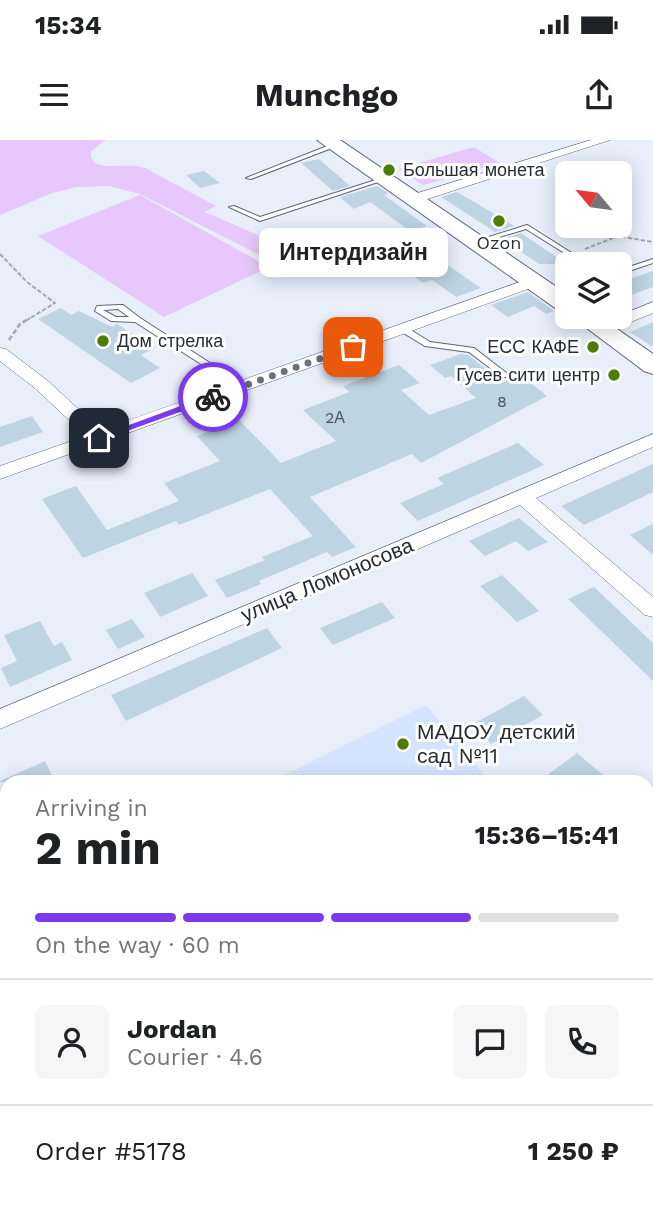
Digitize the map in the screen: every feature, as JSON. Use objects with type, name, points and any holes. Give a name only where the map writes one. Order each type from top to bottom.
[{"type":"main road","points":[[331,143],[555,297]]},
{"type":"main road","points":[[601,329],[653,366]]},
{"type":"street","points":[[413,199],[604,140]]},
{"type":"street","points":[[0,473],[534,282]]},
{"type":"street","points":[[632,313],[653,307]]},
{"type":"street","points":[[4,347],[99,438]]},
{"type":"street","name":"улица Ломоносова","points":[[0,719],[653,440]]},
{"type":"street","points":[[523,497],[653,609]]},
{"type":"lane","points":[[249,178],[331,143]]},
{"type":"lane","points":[[232,207],[260,219],[384,179]]},
{"type":"lane","points":[[515,219],[566,252]]},
{"type":"lane","points":[[475,242],[527,227]]},
{"type":"lane","points":[[632,268],[653,261]]},
{"type":"lane","points":[[137,320],[242,386]]},
{"type":"lane","points":[[403,329],[428,344],[471,350],[505,375]]},
{"type":"path","points":[[578,252],[618,236],[653,242]]},
{"type":"path","points":[[0,254],[27,282],[55,303],[20,324],[4,347]]},
{"type":"shaded area","points":[[0,140],[106,140],[91,151],[95,163],[145,168],[216,206],[205,212],[285,247],[267,259],[140,194],[108,186],[76,187],[50,194],[0,215]]},
{"type":"shaded area","points":[[474,147],[500,163],[423,185],[398,169]]},
{"type":"shaded area","points":[[140,195],[269,267],[164,317],[38,236]]},
{"type":"shaded area","name":"МАДОУ детский сад №11","points":[[426,705],[484,775],[284,775]]},
{"type":"building","points":[[319,159],[350,186],[333,191],[301,163]]},
{"type":"building","points":[[204,171],[220,183],[200,188],[186,175]]},
{"type":"building","points":[[377,186],[388,193],[384,195],[427,226],[410,231],[370,202],[354,209],[340,197]]},
{"type":"building","points":[[457,192],[514,226],[495,232],[441,197]]},
{"type":"building","points":[[521,233],[555,256],[555,264],[539,264],[502,239]]},
{"type":"building","points":[[422,239],[444,254],[436,257],[481,288],[456,297],[432,280],[423,283],[382,253]]},
{"type":"building","points":[[653,271],[653,287],[632,295],[632,278]]},
{"type":"building","points":[[528,292],[554,311],[546,314],[534,306],[508,317],[491,305]]},
{"type":"building","points":[[61,308],[71,315],[79,311],[112,327],[117,324],[155,348],[141,355],[160,368],[131,383],[38,319]]},
{"type":"building","points":[[653,322],[653,347],[630,332]]},
{"type":"building","points":[[461,354],[468,355],[503,382],[521,375],[547,396],[421,463],[412,454],[310,497],[356,547],[332,557],[327,552],[227,598],[215,580],[265,560],[262,557],[313,536],[270,489],[179,525],[176,521],[83,558],[42,499],[76,486],[107,530],[179,501],[164,483],[220,461],[197,436],[239,420],[281,463],[336,441],[303,410],[349,392],[343,386],[399,365],[420,383],[401,390],[429,415],[476,398],[451,376],[445,378],[430,365]]},
{"type":"building","points":[[32,416],[43,432],[0,447],[0,427]]},
{"type":"building","points":[[518,443],[544,465],[418,521],[400,503],[444,484],[437,478]]},
{"type":"building","points":[[653,464],[653,492],[584,525],[561,506]]},
{"type":"building","points":[[519,518],[548,542],[528,551],[516,541],[485,556],[469,541]]},
{"type":"building","points":[[653,524],[653,555],[630,535]]},
{"type":"building","points":[[192,573],[208,596],[160,617],[144,593]]},
{"type":"building","points":[[502,575],[539,611],[517,622],[480,586]]},
{"type":"building","points":[[594,587],[653,643],[653,681],[568,599]]},
{"type":"building","points":[[382,602],[395,618],[333,645],[320,628]]},
{"type":"building","points":[[132,619],[145,637],[118,649],[106,630]]},
{"type":"building","points":[[40,621],[54,646],[62,642],[72,660],[10,687],[1,668],[17,661],[4,635]]},
{"type":"building","points":[[267,628],[282,648],[126,721],[111,695]]},
{"type":"building","points":[[524,696],[543,715],[491,744],[473,724]]},
{"type":"building","points":[[577,753],[603,775],[547,775]]},
{"type":"building","points":[[45,761],[52,775],[14,775]]},
{"type":"way so far","points":[[213,397],[353,347]]},
{"type":"place","name":"Большая монета","points":[[389,170]]},
{"type":"place","name":"Ozon","points":[[499,221]]},
{"type":"place","name":"Дом стрелка","points":[[103,341]]},
{"type":"place","name":"Интердизайн","points":[[353,347]]},
{"type":"place","name":"ЕСС КАФЕ","points":[[593,347]]},
{"type":"place","name":"Гусев сити центр","points":[[614,375]]},
{"type":"place","name":"МАДОУ детский сад №11","points":[[403,744]]},
{"type":"route","points":[[99,438],[213,397]]}]
